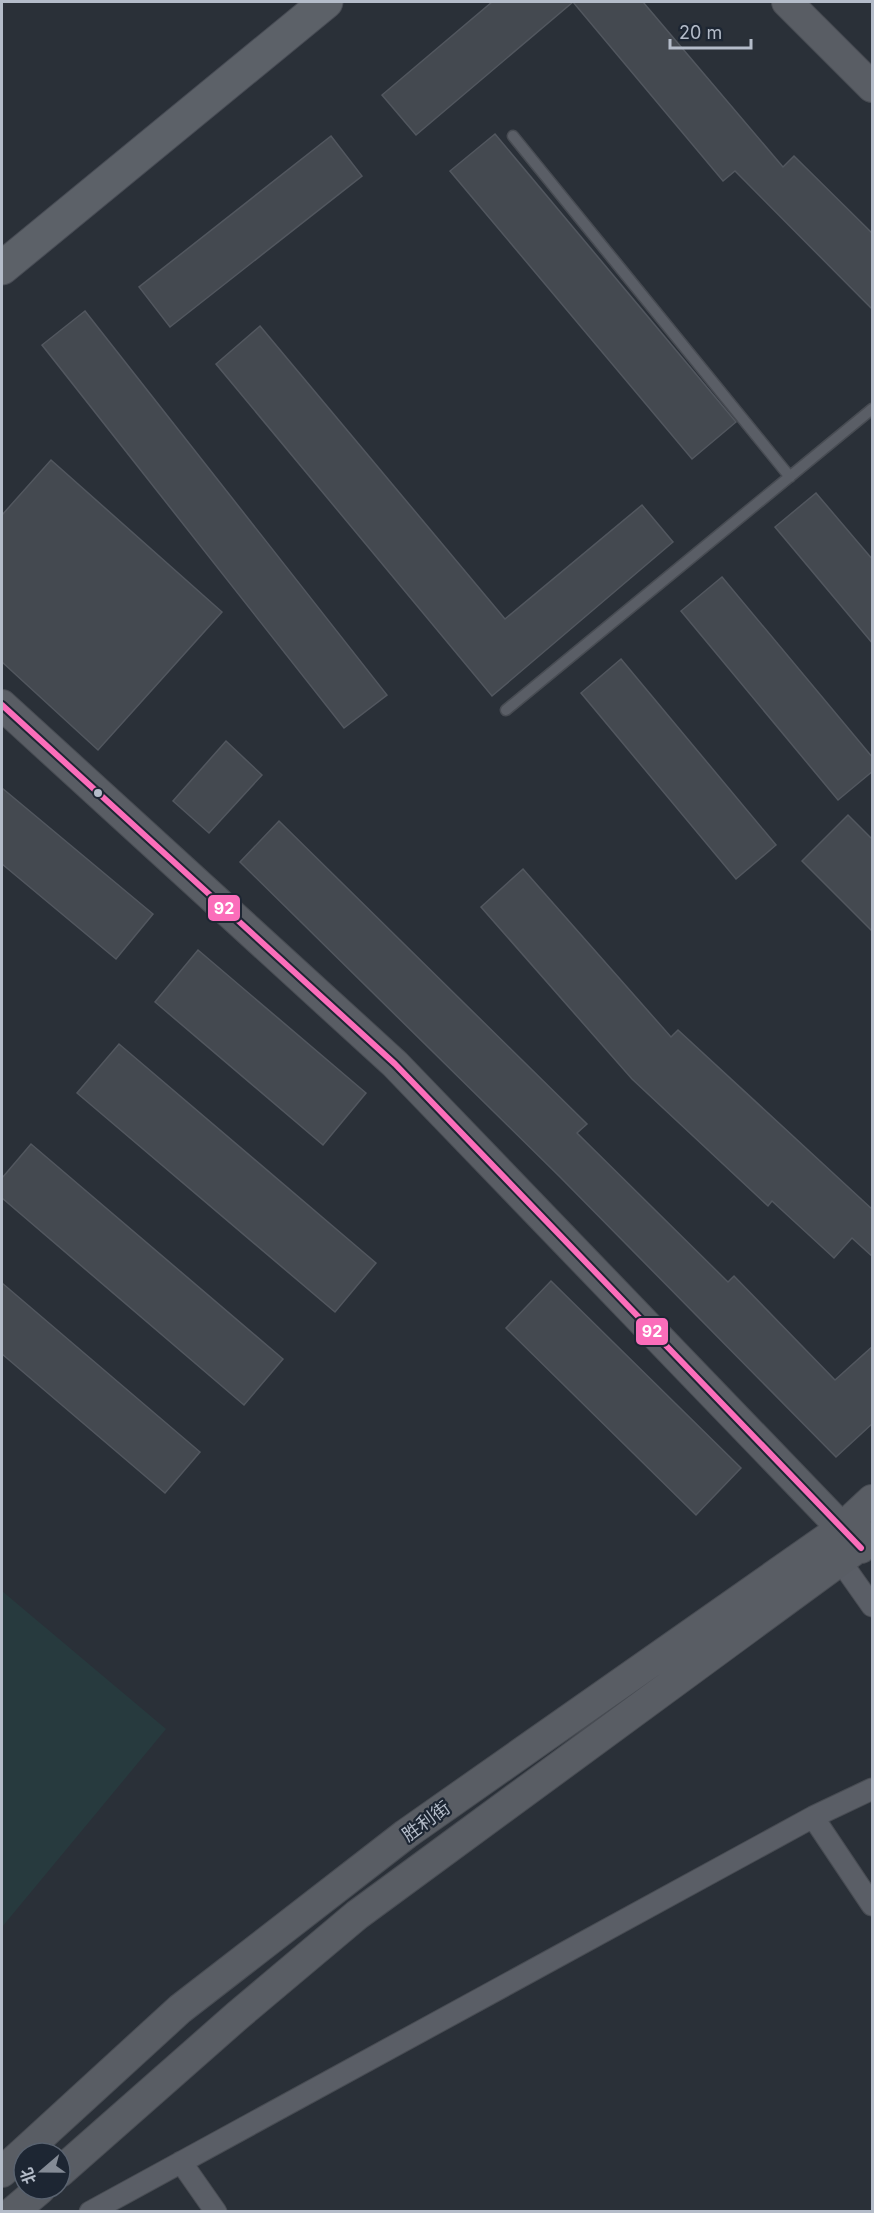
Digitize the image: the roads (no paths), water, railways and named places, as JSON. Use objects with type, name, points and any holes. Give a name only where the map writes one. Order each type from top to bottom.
[{"type":"main road","points":[[2,268],[326,2]]},
{"type":"street","points":[[787,2],[873,87]]},
{"type":"street","points":[[2,705],[395,1064],[854,1544],[873,1606]]},
{"type":"street","name":"胜利街","points":[[72,2161],[237,2016],[357,1915],[854,1544],[873,1500]]},
{"type":"street","name":"胜利街","points":[[2,2172],[180,2009],[406,1834],[854,1544]]},
{"type":"street","points":[[90,2211],[813,1817],[873,1789]]},
{"type":"street","points":[[813,1817],[870,1895]]},
{"type":"street","points":[[181,2162],[216,2211]]},
{"type":"street","points":[[13,2211],[25,2201]]},
{"type":"lane","points":[[513,136],[790,477]]},
{"type":"lane","points":[[506,710],[873,408]]}]
